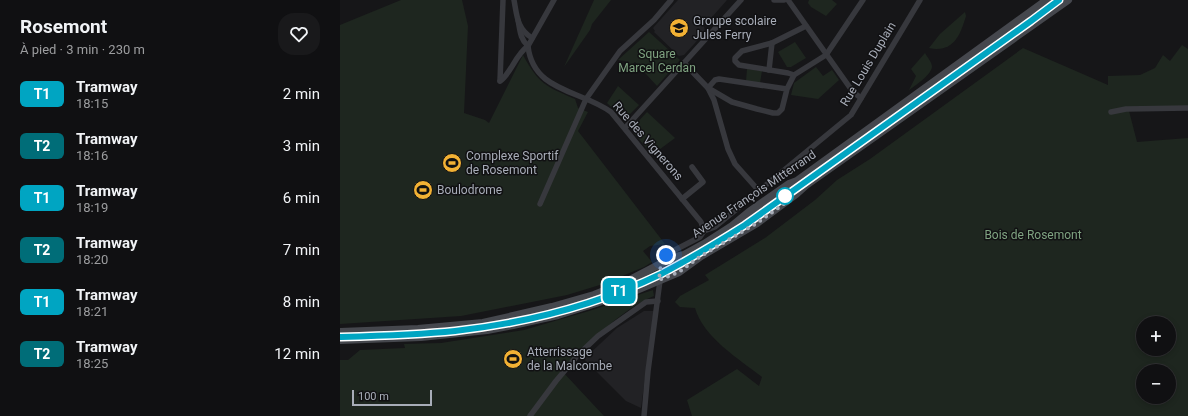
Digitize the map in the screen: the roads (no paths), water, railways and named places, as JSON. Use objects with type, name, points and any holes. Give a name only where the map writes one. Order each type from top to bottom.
[{"type":"main road","name":"Avenue François Mitterrand","points":[[340,332],[452,327],[483,323],[511,317],[594,295],[624,283],[672,258],[684,255],[723,232],[782,189],[804,176],[1047,0]]},
{"type":"main road","name":"Avenue François Mitterrand","points":[[340,340],[420,337],[514,326],[558,315],[622,293],[634,291],[679,272],[707,252],[757,223],[806,185],[1067,0]]},
{"type":"street","points":[[503,0],[500,81],[520,52],[528,46],[554,0]]},
{"type":"street","points":[[514,0],[518,20],[524,32],[532,38]]},
{"type":"street","points":[[540,204],[586,99],[620,51],[654,20],[671,0]]},
{"type":"street","points":[[625,128],[741,0]]},
{"type":"street","points":[[774,0],[784,0]]},
{"type":"street","points":[[788,0],[853,92],[861,98]]},
{"type":"street","points":[[684,63],[708,88],[732,102],[778,113],[782,109],[787,89],[794,75],[826,55],[863,0]]},
{"type":"street","name":"Rue Louis Duplain","points":[[661,265],[663,258],[666,255],[700,237],[704,231],[715,227],[851,115],[920,0]]},
{"type":"street","name":"Rue des Vignerons","points":[[518,20],[521,36],[528,46],[532,62],[538,71],[549,82],[561,89],[607,109],[625,128],[701,222],[704,231]]},
{"type":"street","points":[[794,75],[739,65],[735,61],[735,58],[742,51],[772,43],[806,26]]},
{"type":"street","points":[[769,70],[772,43]]},
{"type":"street","points":[[708,88],[715,80],[719,79],[787,89]]},
{"type":"street","points":[[708,88],[714,100],[728,149],[735,164],[759,192]]},
{"type":"street","points":[[1111,112],[1126,109],[1188,108]]},
{"type":"street","name":"Rue des Vignerons","points":[[682,199],[703,182],[692,167]]},
{"type":"street","points":[[644,416],[661,265]]},
{"type":"street","points":[[530,416],[577,356],[598,336],[646,302],[658,301]]},
{"type":"tram line","points":[[340,337],[440,332],[480,328],[523,321],[545,316],[612,295],[654,277],[702,252],[745,225],[1059,0]]},
{"type":"tram line","name":"T1","points":[[340,337],[423,334],[516,322],[598,299],[660,274],[699,254],[745,225],[1059,0]]},
{"type":"place","name":"Groupe scolaire Jules Ferry","points":[[679,28]]},
{"type":"place","name":"Complexe Sportif de Rosemont","points":[[452,163]]},
{"type":"place","name":"Boulodrome","points":[[423,190]]},
{"type":"place","name":"Atterrissage de la Malcombe","points":[[513,359]]},
{"type":"park label","name":"Square Marcel Cerdan","points":[[657,61]]},
{"type":"park label","name":"Bois de Rosemont","points":[[1033,235]]}]
